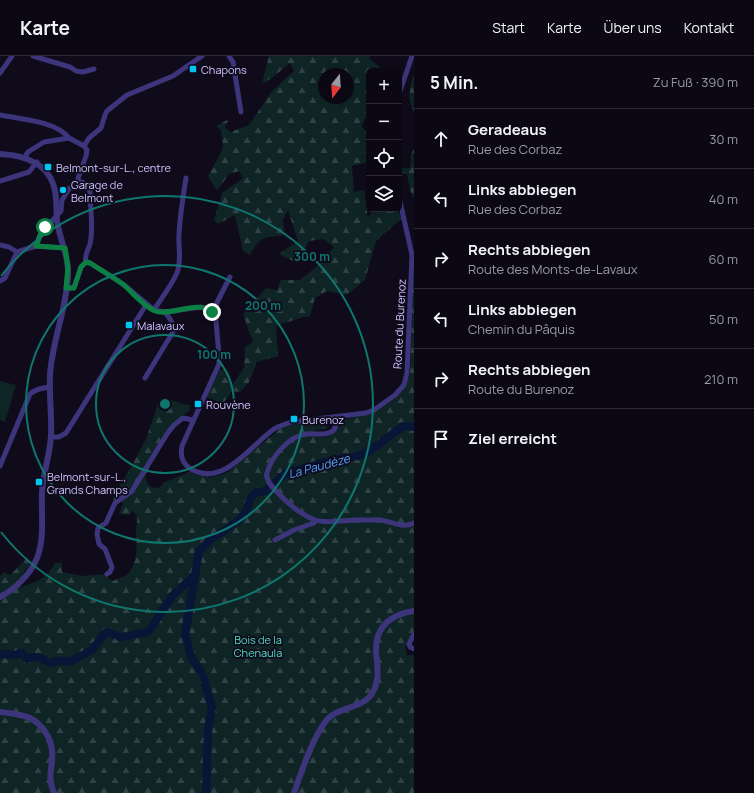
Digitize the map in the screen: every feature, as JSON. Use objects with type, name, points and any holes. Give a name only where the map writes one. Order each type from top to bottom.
[{"type":"street","points":[[0,73],[12,56]]},
{"type":"street","points":[[33,56],[70,67],[76,71],[83,72],[94,69]]},
{"type":"street","points":[[84,146],[89,138],[101,128],[104,115],[107,111],[127,95],[173,76],[202,56]]},
{"type":"street","points":[[229,56],[233,62],[241,112]]},
{"type":"street","points":[[402,85],[412,56]]},
{"type":"street","points":[[0,115],[50,125],[65,132],[69,138],[84,146],[87,150],[77,180],[62,200],[61,211],[41,233],[36,246]]},
{"type":"street","points":[[26,155],[28,152],[44,142],[69,138]]},
{"type":"street","points":[[0,154],[10,154],[25,158],[37,162],[45,169],[53,184],[56,200],[56,216],[65,248],[68,267],[66,288],[53,350],[50,387],[51,437],[42,490],[39,552],[31,570],[24,578],[0,597]]},
{"type":"street","points":[[0,180],[28,172],[37,162]]},
{"type":"street","points":[[154,310],[176,274],[179,264],[179,233],[186,178]]},
{"type":"street","points":[[66,288],[74,288],[81,267],[86,262],[85,258],[90,244],[90,192],[84,182],[77,180]]},
{"type":"street","name":"Route du Burenoz","points":[[212,312],[216,321],[219,355],[218,364],[182,446],[180,454],[187,466],[199,473],[216,473],[230,466],[282,424],[366,413],[382,405],[395,395],[404,384],[408,373],[412,255],[402,210]]},
{"type":"street","points":[[0,246],[10,248],[17,252],[36,246],[65,248]]},
{"type":"street","points":[[0,281],[5,278],[17,252]]},
{"type":"street","points":[[86,262],[123,284],[146,305],[154,310],[165,312],[201,307],[212,312],[230,277]]},
{"type":"street","points":[[51,437],[59,437],[66,433],[146,305]]},
{"type":"street","points":[[145,378],[173,332],[174,326],[172,320],[165,312]]},
{"type":"street","points":[[0,466],[30,394],[41,388],[50,387]]},
{"type":"street","points":[[338,417],[336,427],[332,432],[326,434],[304,434],[278,451],[267,472],[268,481],[275,491],[301,514],[315,521],[381,520],[400,526],[414,523]]},
{"type":"street","points":[[107,574],[110,572],[112,567],[105,549],[99,544],[97,534],[98,528],[106,523],[115,503],[132,491],[174,425],[183,418],[193,420]]},
{"type":"street","points":[[275,540],[294,530],[314,523],[315,521]]},
{"type":"street","points":[[294,793],[322,726],[332,716],[362,703],[371,695],[378,679],[376,646],[380,632],[386,623],[394,617],[414,611]]},
{"type":"street","points":[[414,634],[409,644],[410,647],[414,649]]},
{"type":"street","points":[[0,712],[30,718],[41,727],[49,738],[52,750],[50,781],[54,793]]},
{"type":"green space","points":[[269,56],[370,56],[369,58],[381,68],[366,68],[366,117],[361,126],[366,132],[366,162],[352,166],[354,192],[364,190],[368,218],[372,212],[399,212],[401,219],[376,241],[365,280],[347,295],[327,291],[315,298],[310,316],[276,326],[278,356],[257,362],[249,382],[240,392],[232,391],[223,404],[205,396],[220,369],[229,372],[232,385],[244,368],[245,347],[253,342],[243,314],[266,288],[277,290],[281,280],[300,280],[316,267],[334,247],[323,239],[309,241],[297,263],[279,254],[298,241],[288,210],[283,220],[285,235],[267,237],[263,239],[257,244],[250,255],[243,251],[235,215],[218,224],[214,220],[222,193],[243,178],[239,171],[229,174],[217,191],[208,176],[223,147],[221,130],[216,126],[229,119],[225,127],[230,132],[249,125],[272,91],[294,71],[290,63],[262,84]]},
{"type":"green space","points":[[414,74],[414,112],[410,103],[410,93]]},
{"type":"green space","points":[[414,149],[414,199],[410,190],[407,174],[402,174],[402,168],[410,168],[411,154]]},
{"type":"green space","name":"Bois de la Chenaula","points":[[414,248],[414,631],[405,648],[407,655],[414,655],[414,793],[0,793],[0,576],[4,572],[10,575],[27,558],[31,563],[22,575],[21,587],[41,579],[48,573],[55,563],[62,563],[62,572],[83,576],[105,574],[112,581],[129,573],[134,563],[136,552],[137,517],[132,511],[129,515],[119,514],[123,503],[118,498],[113,501],[114,494],[125,478],[146,439],[159,401],[163,397],[190,405],[189,411],[181,417],[162,441],[145,478],[150,487],[159,488],[165,482],[189,472],[200,476],[209,477],[224,474],[282,427],[325,420],[328,428],[315,431],[316,436],[327,437],[336,431],[344,420],[377,411],[395,398],[403,390],[410,374]]},
{"type":"green space","points":[[0,381],[16,385],[5,422],[0,420]]},
{"type":"waterway","name":"La Paudèze","points":[[206,793],[208,729],[212,708],[203,675],[192,659],[185,635],[199,551],[209,541],[242,518],[251,497],[257,492],[266,491],[286,473],[333,460],[358,456],[371,450],[403,426],[414,427]]},
{"type":"waterway","name":"La Paudèze","points":[[0,654],[16,655],[22,653],[27,659],[36,657],[50,663],[55,661],[69,662],[92,650],[107,632],[121,637],[147,632],[154,625],[172,596],[194,576]]},
{"type":"place","name":"Chapons","points":[[193,69]]},
{"type":"place","name":"Belmont-sur-L., centre","points":[[48,167]]},
{"type":"place","name":"Garage de Belmont","points":[[63,190]]},
{"type":"place","name":"Malavaux","points":[[129,325]]},
{"type":"place","name":"Rouvène","points":[[198,404]]},
{"type":"place","name":"Burenoz","points":[[294,419]]},
{"type":"place","name":"Belmont-sur-L., Grands Champs","points":[[39,482]]},
{"type":"route","points":[[45,227],[36,246],[65,248],[68,267],[66,288],[72,289],[76,286],[81,267],[86,262],[123,284],[146,305],[154,310],[165,312],[201,307],[212,312]]}]
